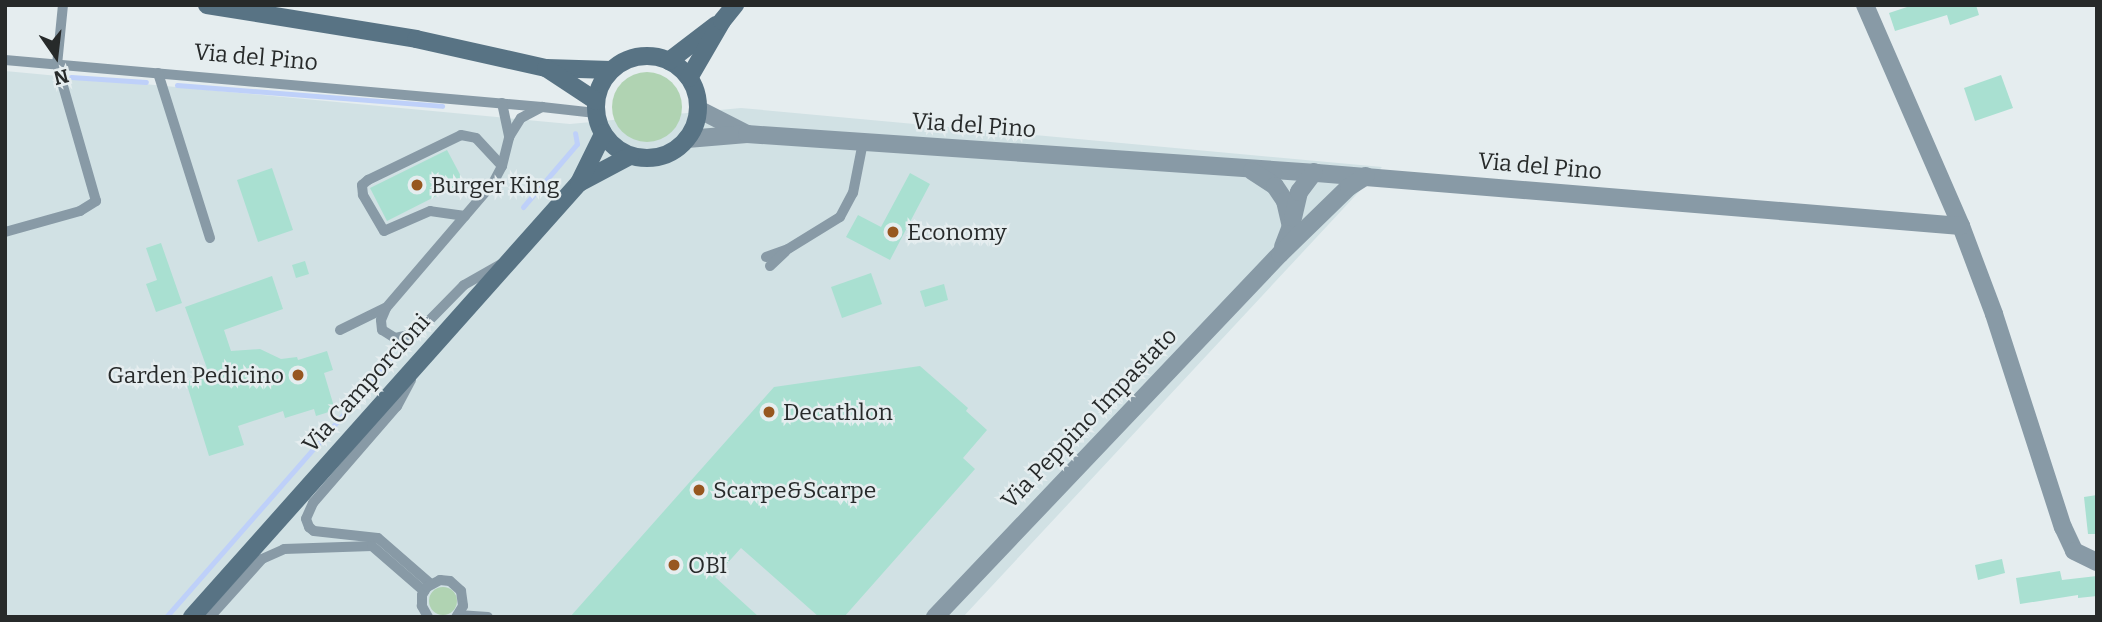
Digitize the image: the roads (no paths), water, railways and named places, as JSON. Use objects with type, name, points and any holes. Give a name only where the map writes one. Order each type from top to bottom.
[{"type":"main road","points":[[207,5],[416,39],[546,68],[611,70]]},
{"type":"main road","points":[[689,78],[722,21],[735,5]]},
{"type":"main road","points":[[669,61],[722,21]]},
{"type":"main road","points":[[579,183],[630,156],[661,156],[687,139],[698,109],[696,93],[689,78],[669,61],[652,56],[634,57],[611,70],[601,84],[596,107],[603,134],[615,147],[630,156]]},
{"type":"main road","points":[[546,68],[596,107]]},
{"type":"main road","points":[[579,183],[603,134]]},
{"type":"main road","name":"Via Camporcioni","points":[[192,617],[579,183]]},
{"type":"street","points":[[1865,5],[1961,226],[1994,314],[2063,527],[2074,551],[2097,562]]},
{"type":"street","name":"Via del Pino","points":[[698,109],[747,134]]},
{"type":"street","name":"Via del Pino","points":[[687,139],[747,134],[1316,172],[1961,226]]},
{"type":"street","points":[[1249,169],[1268,180],[1281,194],[1291,226]]},
{"type":"street","points":[[1279,254],[1291,226],[1299,192],[1316,172],[1327,187],[1328,206]]},
{"type":"street","name":"Via Peppino Impastato","points":[[935,617],[1279,254],[1328,206],[1366,176]]},
{"type":"lane","points":[[5,232],[80,211],[96,201],[58,65],[63,5]]},
{"type":"lane","name":"Via del Pino","points":[[5,60],[542,107],[596,107]]},
{"type":"lane","points":[[158,73],[210,238]]},
{"type":"lane","points":[[502,103],[509,137]]},
{"type":"lane","points":[[510,258],[464,285],[428,324],[409,337],[395,338],[384,334],[380,320],[386,308],[493,183],[502,166],[509,137],[521,118],[542,107]]},
{"type":"lane","points":[[466,216],[430,211],[384,231],[363,195],[362,185],[461,135],[476,138],[502,166]]},
{"type":"lane","points":[[768,262],[835,221],[848,206],[863,142]]},
{"type":"lane","points":[[340,330],[386,308]]},
{"type":"lane","points":[[426,352],[397,406],[313,503],[306,519],[314,531],[378,538],[427,587]]},
{"type":"lane","points":[[210,617],[262,559],[284,549],[373,545],[427,587]]},
{"type":"lane","points":[[427,587],[445,580],[458,587],[464,601],[457,616],[488,617]]},
{"type":"lane","points":[[427,587],[422,606],[428,617]]},
{"type":"waterway","points":[[71,77],[146,82]]},
{"type":"waterway","points":[[177,85],[442,106]]},
{"type":"waterway","points":[[523,207],[577,144],[575,133]]},
{"type":"waterway","points":[[367,387],[393,358]]},
{"type":"waterway","points":[[166,617],[348,409]]},
{"type":"place","name":"Burger King","points":[[417,185]]},
{"type":"place","name":"Economy","points":[[893,232]]},
{"type":"place","name":"Garden Pedicino","points":[[298,375]]},
{"type":"place","name":"Decathlon","points":[[769,412]]},
{"type":"place","name":"Scarpe&Scarpe","points":[[699,490]]},
{"type":"place","name":"OBI","points":[[674,565]]}]
